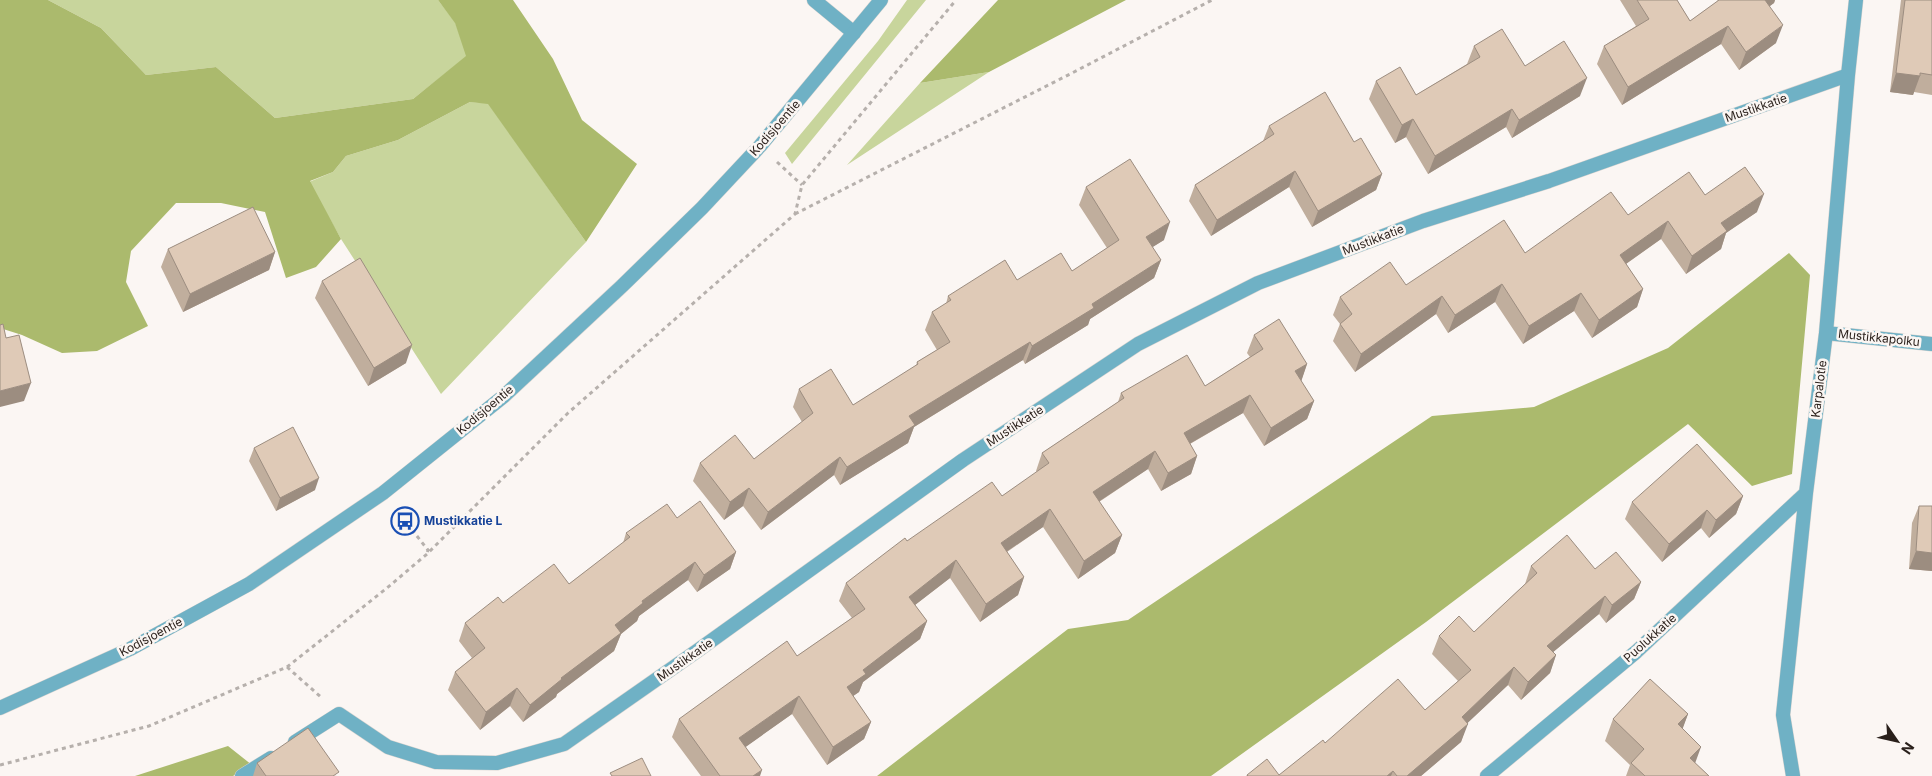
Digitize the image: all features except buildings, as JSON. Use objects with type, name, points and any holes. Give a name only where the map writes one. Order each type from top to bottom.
[{"type":"street","points":[[814,0],[854,33]]},
{"type":"street","name":"Kodisjoentie","points":[[0,708],[130,649],[249,584],[383,494],[504,396],[702,208],[760,146],[882,0]]},
{"type":"street","name":"Karpalotie","points":[[1793,776],[1783,715],[1806,493],[1826,333],[1856,0]]},
{"type":"street","name":"Mustikkatie","points":[[339,714],[388,747],[436,762],[497,763],[564,744],[698,652],[963,460],[1138,344],[1258,283],[1423,221],[1549,181],[1848,76]]},
{"type":"street","name":"Mustikkapolku","points":[[1826,333],[1932,344]]},
{"type":"street","name":"Puolukkatie","points":[[1488,776],[1636,652],[1806,493]]},
{"type":"street","points":[[242,776],[339,714]]},
{"type":"path","points":[[795,214],[802,185],[956,0]]},
{"type":"path","points":[[0,765],[149,726],[287,667],[387,588],[426,554],[568,413],[795,214],[1212,0]]},
{"type":"path","points":[[760,146],[802,185]]},
{"type":"path","points":[[383,494],[428,550],[426,554]]},
{"type":"path","points":[[287,667],[339,714]]},
{"type":"green space","points":[[0,0],[48,0],[101,28],[146,75],[216,67],[275,118],[413,99],[466,56],[455,23],[438,0],[513,0],[553,59],[582,120],[637,164],[586,242],[488,104],[470,102],[398,140],[346,156],[333,172],[310,181],[341,239],[316,267],[286,278],[265,212],[221,203],[176,203],[131,251],[126,282],[148,326],[97,351],[62,353],[22,335],[0,328]]},
{"type":"green space","points":[[48,0],[438,0],[455,22],[467,56],[413,99],[275,118],[216,67],[146,75],[101,28]]},
{"type":"green space","points":[[907,0],[926,0],[792,164],[785,153],[878,41]]},
{"type":"green space","points":[[998,0],[1126,0],[989,72],[920,83]]},
{"type":"green space","points":[[989,72],[847,165],[920,83]]},
{"type":"green space","points":[[470,102],[488,103],[586,242],[441,394],[341,239],[309,182],[333,172],[346,156],[398,140]]},
{"type":"green space","points":[[1789,253],[1810,275],[1792,474],[1752,486],[1688,424],[1426,622],[1211,776],[877,776],[1068,629],[1128,620],[1432,416],[1534,407],[1668,348]]},
{"type":"green space","points":[[228,746],[252,765],[233,776],[135,776]]},
{"type":"place","name":"Mustikkatie L","points":[[405,521]]}]
